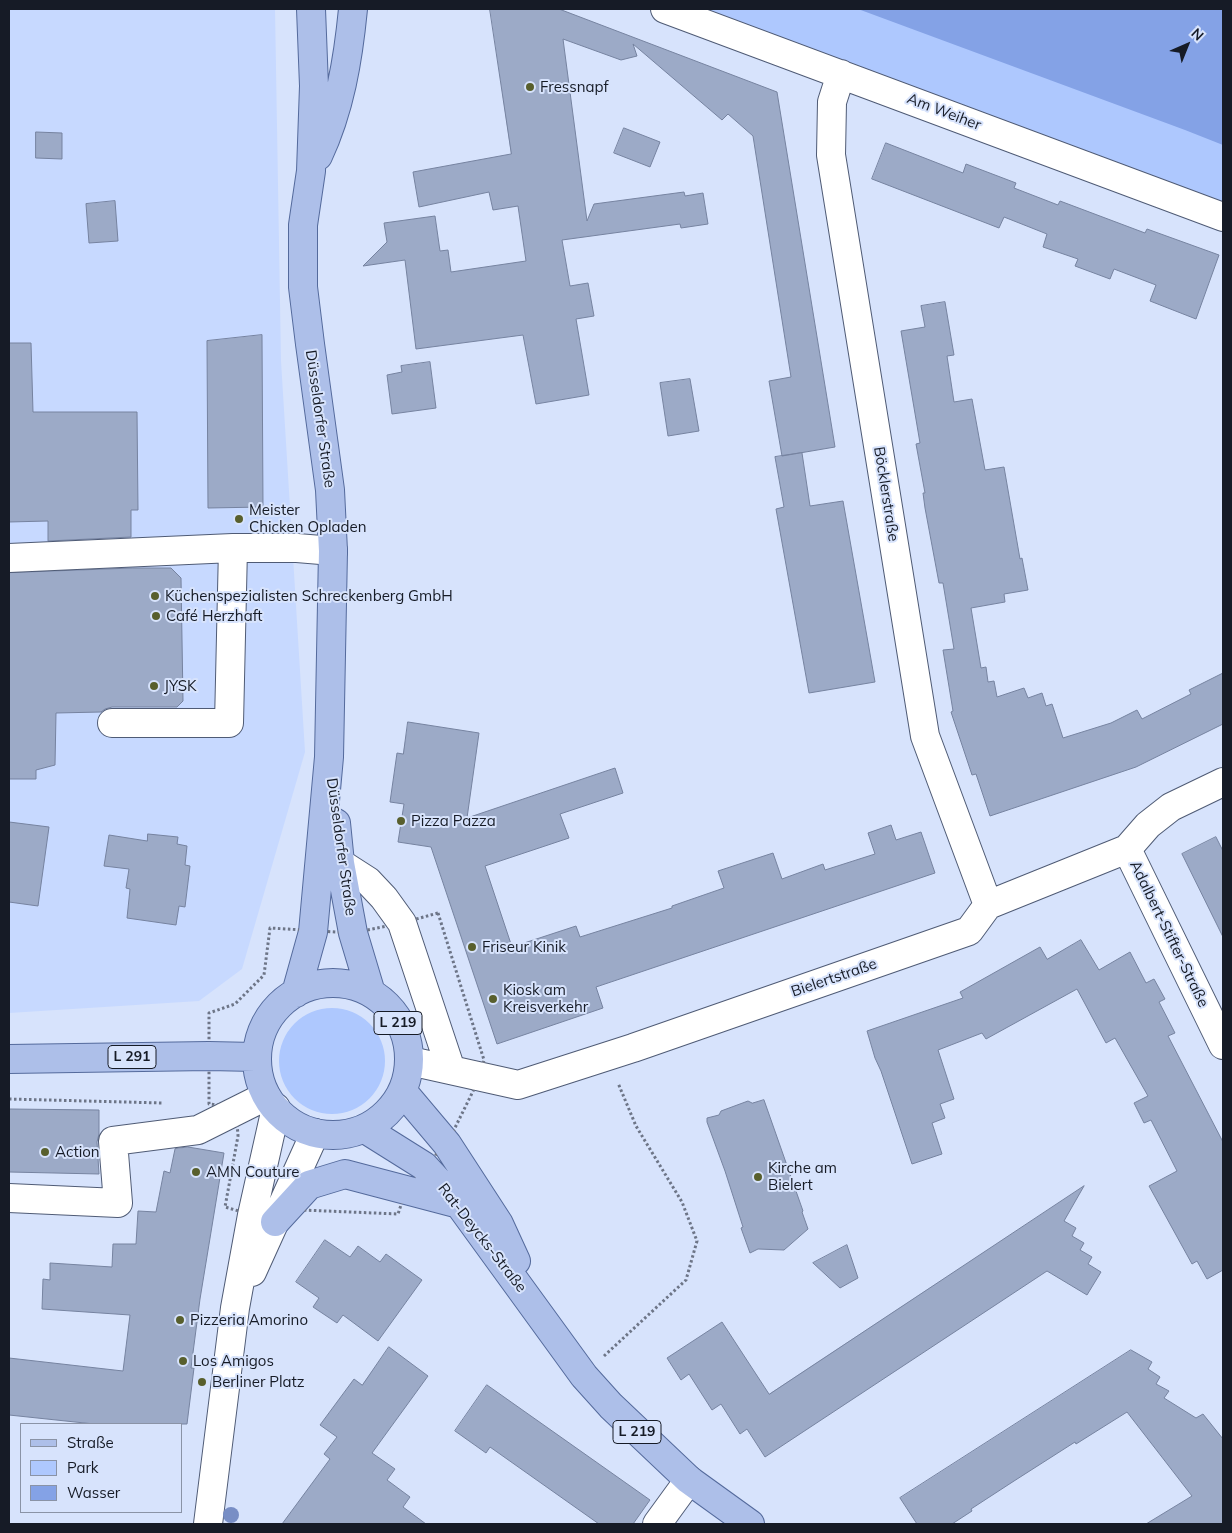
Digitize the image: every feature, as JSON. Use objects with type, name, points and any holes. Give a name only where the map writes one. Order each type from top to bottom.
[{"type":"main road","name":"Düsseldorfer Straße","points":[[296,993],[313,932],[329,757],[333,551],[330,490],[304,287],[303,225],[311,171],[314,86],[311,9]]},
{"type":"main road","name":"Düsseldorfer Straße","points":[[311,171],[326,139],[337,107],[348,55],[353,9]]},
{"type":"main road","name":"Düsseldorfer Straße","points":[[329,757],[340,863],[353,933],[371,993]]},
{"type":"main road","name":"L 219","points":[[319,982],[343,984],[371,993],[392,1011],[405,1035],[410,1062],[409,1077],[404,1093],[388,1114],[365,1130],[334,1136],[315,1133],[294,1125],[271,1102],[258,1076],[256,1056],[260,1036],[272,1012],[282,1001],[319,982]]},
{"type":"main road","name":"L 291","points":[[9,1059],[256,1056]]},
{"type":"main road","name":"Rat-Deycks-Straße","points":[[404,1093],[447,1144],[499,1224],[543,1319]]},
{"type":"main road","name":"Rat-Deycks-Straße","points":[[365,1130],[424,1166],[459,1204],[584,1376],[638,1433],[689,1480],[750,1524]]},
{"type":"main road","points":[[263,1218],[309,1185],[345,1174],[459,1204]]},
{"type":"street","name":"Am Weiher","points":[[665,9],[1223,217]]},
{"type":"street","name":"Böcklerstraße","points":[[841,74],[832,102],[831,155],[925,736],[988,905]]},
{"type":"street","points":[[9,558],[233,548],[297,548],[333,551]]},
{"type":"street","points":[[112,723],[229,723],[233,548]]},
{"type":"street","points":[[988,905],[1127,849],[1148,825],[1171,807],[1223,782]]},
{"type":"street","name":"Adalbert-Stifter-Straße","points":[[1127,849],[1223,1045]]},
{"type":"street","points":[[340,863],[368,881],[384,898],[402,923],[451,1070]]},
{"type":"street","name":"Bielertstraße","points":[[410,1062],[518,1085],[607,1057],[969,931],[988,905]]},
{"type":"street","points":[[9,1198],[118,1203],[112,1140],[198,1130],[220,1108],[271,1102],[263,1218],[235,1308],[208,1524]]},
{"type":"street","points":[[263,1218],[315,1133]]},
{"type":"street","points":[[657,1524],[689,1480]]},
{"type":"path","points":[[199,1104],[220,1108],[237,1124],[238,1136],[225,1208],[284,1224],[302,1210],[398,1214],[406,1190],[424,1166],[447,1144],[480,1077],[484,1060],[438,913],[353,933],[270,928],[264,975],[235,1004],[209,1013],[209,1056],[220,1108]]},
{"type":"path","points":[[584,1376],[686,1280],[697,1241],[682,1202],[636,1126],[607,1057]]},
{"type":"path","points":[[9,1099],[171,1103]]},
{"type":"shaded area","points":[[9,9],[275,9],[281,361],[305,752],[242,969],[199,1001],[9,1013]]},
{"type":"green space","points":[[702,9],[1223,9],[1223,204]]},
{"type":"green space","points":[[332,1008],[352,1012],[369,1024],[381,1041],[385,1061],[381,1081],[369,1098],[352,1110],[332,1114],[312,1110],[295,1098],[283,1081],[279,1061],[283,1041],[295,1024],[312,1012]]},
{"type":"water","points":[[858,9],[1223,9],[1223,145],[1185,130]]},
{"type":"building","points":[[490,9],[559,9],[777,92],[835,447],[782,456],[769,381],[791,377],[753,136],[728,114],[722,120],[633,44],[637,56],[621,60],[563,39],[587,221],[594,204],[684,192],[685,196],[703,193],[708,224],[681,228],[680,224],[562,240],[570,286],[588,283],[594,316],[576,319],[589,395],[536,404],[523,335],[416,349],[405,260],[363,266],[387,242],[384,223],[435,216],[440,251],[448,250],[451,272],[526,261],[518,206],[493,210],[489,192],[419,207],[413,172],[511,154]]},
{"type":"building","points":[[624,128],[660,142],[650,167],[614,153]]},
{"type":"building","points":[[36,132],[62,133],[62,159],[36,158]]},
{"type":"building","points":[[886,143],[963,173],[966,164],[1016,183],[1014,188],[1058,205],[1060,201],[1145,233],[1147,229],[1219,255],[1196,319],[1150,301],[1156,285],[1114,269],[1110,279],[1075,266],[1078,259],[1043,247],[1047,234],[1004,217],[999,228],[872,179]]},
{"type":"building","points":[[115,201],[118,241],[89,243],[86,204]]},
{"type":"building","points":[[945,302],[954,355],[947,356],[954,402],[972,399],[985,470],[1004,467],[1020,559],[1022,558],[1028,590],[1004,594],[1005,602],[971,608],[981,668],[986,667],[988,682],[994,681],[997,697],[1024,688],[1028,698],[1042,693],[1046,706],[1052,704],[1063,738],[1111,723],[1137,710],[1142,719],[1191,694],[1189,690],[1223,673],[1223,724],[1136,767],[990,816],[976,774],[972,775],[951,712],[953,711],[943,650],[954,649],[943,583],[939,583],[925,508],[923,493],[925,493],[916,444],[920,443],[901,331],[925,327],[921,306]]},
{"type":"building","points":[[262,335],[263,507],[208,508],[207,341]]},
{"type":"building","points":[[9,343],[31,343],[33,412],[137,412],[138,510],[131,510],[131,537],[48,541],[48,521],[9,522]]},
{"type":"building","points":[[430,362],[436,408],[392,414],[387,375],[402,372],[401,366]]},
{"type":"building","points":[[690,379],[699,431],[668,436],[660,383]]},
{"type":"building","points":[[802,453],[810,506],[843,501],[875,682],[809,693],[776,509],[784,507],[775,457]]},
{"type":"building","points":[[171,568],[181,578],[183,701],[177,707],[112,707],[101,712],[56,713],[55,765],[36,770],[36,779],[9,779],[9,573]]},
{"type":"building","points":[[408,722],[479,733],[467,818],[615,768],[623,793],[560,814],[569,838],[485,866],[512,947],[576,926],[580,937],[672,908],[672,906],[724,888],[718,871],[773,853],[782,879],[823,864],[825,870],[875,854],[868,833],[891,825],[896,840],[921,832],[935,873],[596,987],[603,1008],[497,1044],[431,847],[398,842],[404,804],[390,802],[397,753],[403,754]]},
{"type":"building","points":[[9,822],[49,827],[38,906],[9,902]]},
{"type":"building","points":[[148,834],[178,837],[177,844],[187,846],[185,865],[190,866],[185,907],[179,906],[176,925],[127,918],[130,889],[126,888],[129,869],[104,866],[109,835],[147,841]]},
{"type":"building","points":[[1216,837],[1223,851],[1223,937],[1182,854]]},
{"type":"building","points":[[1081,940],[1099,970],[1130,952],[1146,983],[1154,979],[1165,999],[1159,1002],[1175,1033],[1168,1036],[1223,1142],[1223,1270],[1207,1279],[1197,1261],[1192,1264],[1149,1186],[1177,1171],[1151,1120],[1144,1123],[1134,1103],[1148,1096],[1115,1038],[1106,1043],[1077,989],[986,1039],[982,1033],[938,1050],[954,1099],[940,1104],[945,1118],[932,1123],[942,1154],[912,1164],[867,1031],[963,998],[960,992],[1040,947],[1047,959]]},
{"type":"building","name":"Kirche am Bielert","points":[[764,1100],[808,1229],[784,1250],[758,1249],[750,1253],[707,1118],[719,1115],[721,1111],[748,1101],[752,1103]]},
{"type":"building","points":[[9,1109],[99,1110],[97,1142],[99,1174],[9,1172]]},
{"type":"building","points":[[188,1147],[224,1153],[200,1299],[191,1368],[194,1368],[187,1424],[85,1423],[9,1415],[9,1358],[123,1371],[130,1315],[42,1309],[43,1279],[50,1280],[50,1263],[112,1267],[113,1244],[136,1244],[138,1211],[156,1212],[164,1171],[170,1173],[175,1149]]},
{"type":"building","points":[[1084,1186],[1064,1221],[1076,1228],[1072,1236],[1084,1243],[1080,1250],[1092,1257],[1088,1264],[1101,1272],[1087,1295],[1047,1271],[765,1457],[747,1429],[740,1434],[721,1404],[712,1410],[689,1374],[681,1380],[667,1358],[722,1322],[769,1394]]},
{"type":"building","points":[[325,1240],[350,1257],[358,1246],[380,1262],[386,1254],[422,1280],[378,1341],[343,1315],[337,1323],[313,1307],[319,1298],[296,1282]]},
{"type":"building","points":[[847,1245],[858,1278],[840,1288],[813,1263]]},
{"type":"building","points":[[389,1347],[428,1376],[372,1453],[395,1469],[387,1480],[410,1497],[403,1507],[426,1524],[282,1524],[330,1459],[324,1454],[337,1437],[320,1425],[354,1379],[362,1385]]},
{"type":"building","points":[[1131,1350],[1152,1362],[1148,1369],[1160,1377],[1156,1384],[1169,1391],[1164,1398],[1196,1418],[1203,1414],[1223,1439],[1223,1524],[1146,1524],[1192,1496],[1127,1412],[1014,1481],[952,1524],[917,1524],[900,1498]]},
{"type":"building","points":[[487,1385],[650,1500],[633,1524],[599,1524],[490,1447],[486,1453],[455,1431]]},
{"type":"place","name":"Fressnapf","points":[[530,87]]},
{"type":"place","name":"Meister Chicken Opladen","points":[[239,519]]},
{"type":"place","name":"Küchenspezialisten Schreckenberg GmbH","points":[[155,596]]},
{"type":"place","name":"Café Herzhaft","points":[[156,616]]},
{"type":"place","name":"JYSK","points":[[154,686]]},
{"type":"place","name":"Pizza Pazza","points":[[401,821]]},
{"type":"place","name":"Friseur Kinik","points":[[472,947]]},
{"type":"place","name":"Kiosk am Kreisverkehr","points":[[493,999]]},
{"type":"place","name":"Action","points":[[45,1152]]},
{"type":"place","name":"AMN Couture","points":[[196,1172]]},
{"type":"place","name":"Kirche am Bielert","points":[[758,1177]]},
{"type":"place","name":"Pizzeria Amorino","points":[[180,1320]]},
{"type":"place","name":"Los Amigos","points":[[183,1361]]},
{"type":"place","name":"Berliner Platz","points":[[202,1382]]}]
